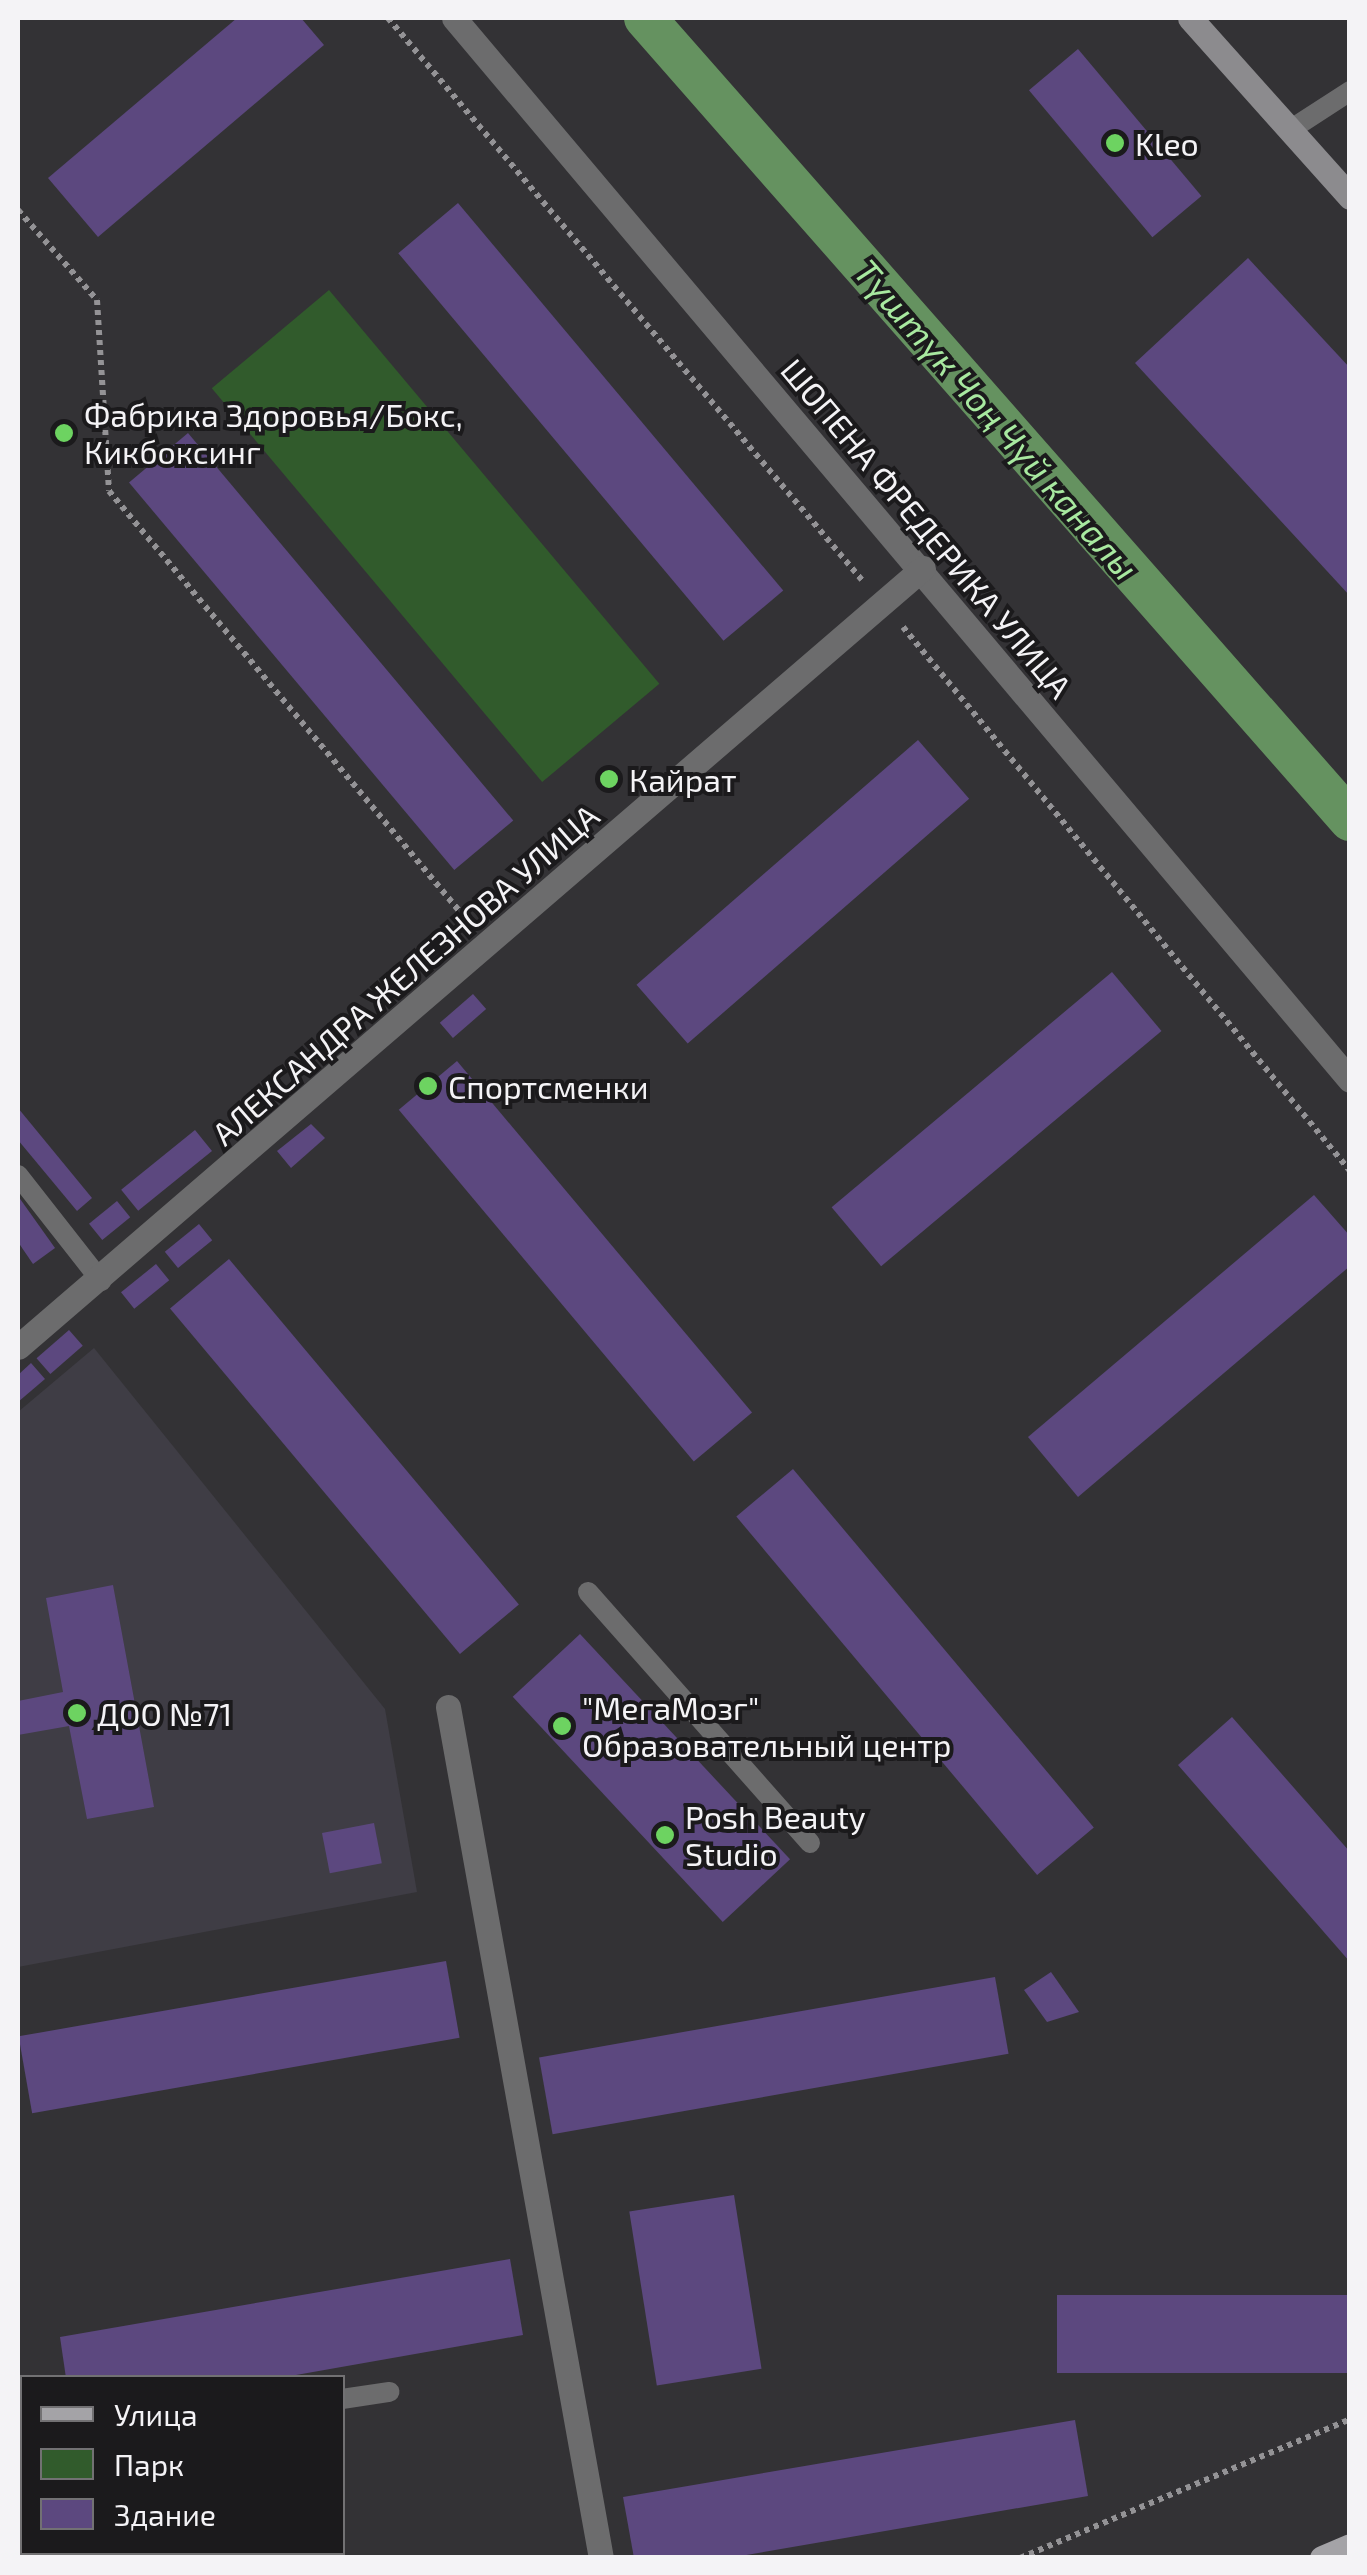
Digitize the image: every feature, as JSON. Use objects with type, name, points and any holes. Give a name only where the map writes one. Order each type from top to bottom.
[{"type":"main road","points":[[1190,18],[1348,193]]},
{"type":"main road","points":[[1322,2558],[1350,2546]]},
{"type":"street","name":"ШОПЕНА ФРЕДЕРИКА УЛИЦА","points":[[454,18],[923,568],[1136,835],[1350,1080]]},
{"type":"street","name":"АЛЕКСАНДРА ЖЕЛЕЗНОВА УЛИЦА","points":[[18,1347],[101,1280],[923,568]]},
{"type":"street","points":[[448,1708],[601,2558]]},
{"type":"lane","points":[[1290,130],[1350,90]]},
{"type":"lane","points":[[18,1175],[101,1280]]},
{"type":"lane","points":[[588,1592],[810,1843]]},
{"type":"lane","points":[[345,2399],[389,2392]]},
{"type":"path","points":[[18,210],[98,300],[109,491],[472,927]]},
{"type":"path","points":[[1020,2558],[1350,2419]]},
{"type":"shaded area","points":[[94,1348],[385,1709],[417,1892],[18,1967],[18,1412]]},
{"type":"green space","points":[[329,290],[659,684],[542,782],[212,388]]},
{"type":"building","points":[[237,18],[301,18],[324,45],[98,237],[48,178]]},
{"type":"building","name":"Kleo","points":[[1078,49],[1201,196],[1152,237],[1029,90]]},
{"type":"building","points":[[458,203],[783,591],[723,641],[398,253]]},
{"type":"building","points":[[1248,258],[1350,368],[1350,596],[1135,363]]},
{"type":"building","points":[[188,433],[513,821],[454,870],[129,482]]},
{"type":"building","points":[[918,740],[969,799],[688,1044],[636,985]]},
{"type":"building","points":[[1112,972],[1161,1031],[881,1266],[832,1207]]},
{"type":"building","points":[[473,994],[486,1009],[453,1038],[440,1023]]},
{"type":"building","points":[[457,1061],[752,1413],[694,1461],[399,1110]]},
{"type":"building","points":[[18,1108],[92,1198],[77,1211],[18,1140]]},
{"type":"building","points":[[311,1124],[325,1138],[291,1168],[277,1151]]},
{"type":"building","points":[[195,1130],[212,1151],[138,1211],[121,1190]]},
{"type":"building","points":[[1314,1195],[1350,1236],[1350,1266],[1078,1497],[1028,1437]]},
{"type":"building","points":[[18,1196],[55,1248],[33,1264],[18,1242]]},
{"type":"building","points":[[117,1201],[130,1217],[102,1240],[89,1224]]},
{"type":"building","points":[[199,1224],[212,1240],[178,1268],[165,1252]]},
{"type":"building","points":[[229,1259],[519,1604],[460,1654],[170,1308]]},
{"type":"building","points":[[156,1264],[169,1280],[134,1309],[121,1292]]},
{"type":"building","points":[[69,1330],[83,1346],[50,1374],[37,1358]]},
{"type":"building","points":[[31,1363],[45,1379],[18,1402],[18,1375]]},
{"type":"building","points":[[793,1469],[1094,1828],[1037,1875],[736,1517]]},
{"type":"building","name":"ДОО №71","points":[[113,1585],[154,1807],[87,1819],[69,1726],[18,1735],[18,1701],[63,1692],[46,1598]]},
{"type":"building","points":[[580,1634],[790,1859],[723,1922],[513,1697]]},
{"type":"building","points":[[1232,1717],[1350,1852],[1350,1962],[1178,1765]]},
{"type":"building","points":[[374,1823],[382,1863],[330,1873],[322,1833]]},
{"type":"building","points":[[446,1961],[460,2038],[32,2113],[19,2036]]},
{"type":"building","points":[[1051,1972],[1079,2012],[1047,2022],[1024,1990]]},
{"type":"building","points":[[995,1977],[1009,2054],[553,2134],[539,2057]]},
{"type":"building","points":[[734,2195],[762,2369],[657,2385],[629,2212]]},
{"type":"building","points":[[510,2259],[523,2335],[296,2375],[66,2375],[60,2337]]},
{"type":"building","points":[[1057,2295],[1350,2295],[1350,2373],[1057,2373]]},
{"type":"building","points":[[1075,2420],[1088,2496],[729,2558],[634,2558],[623,2497]]},
{"type":"waterway","name":"Түштүк Чоң Чүй каналы","points":[[645,18],[1350,820]]},
{"type":"place","name":"Kleo","points":[[1115,143]]},
{"type":"place","name":"Фабрика Здоровья/Бокс, Кикбоксинг","points":[[64,433]]},
{"type":"place","name":"Кайрат","points":[[609,779]]},
{"type":"place","name":"Спортсменки","points":[[428,1086]]},
{"type":"place","name":"ДОО №71","points":[[77,1713]]},
{"type":"place","name":"\"МегаМозг\" Образовательный центр","points":[[562,1726]]},
{"type":"place","name":"Posh Beauty Studio","points":[[665,1835]]}]
